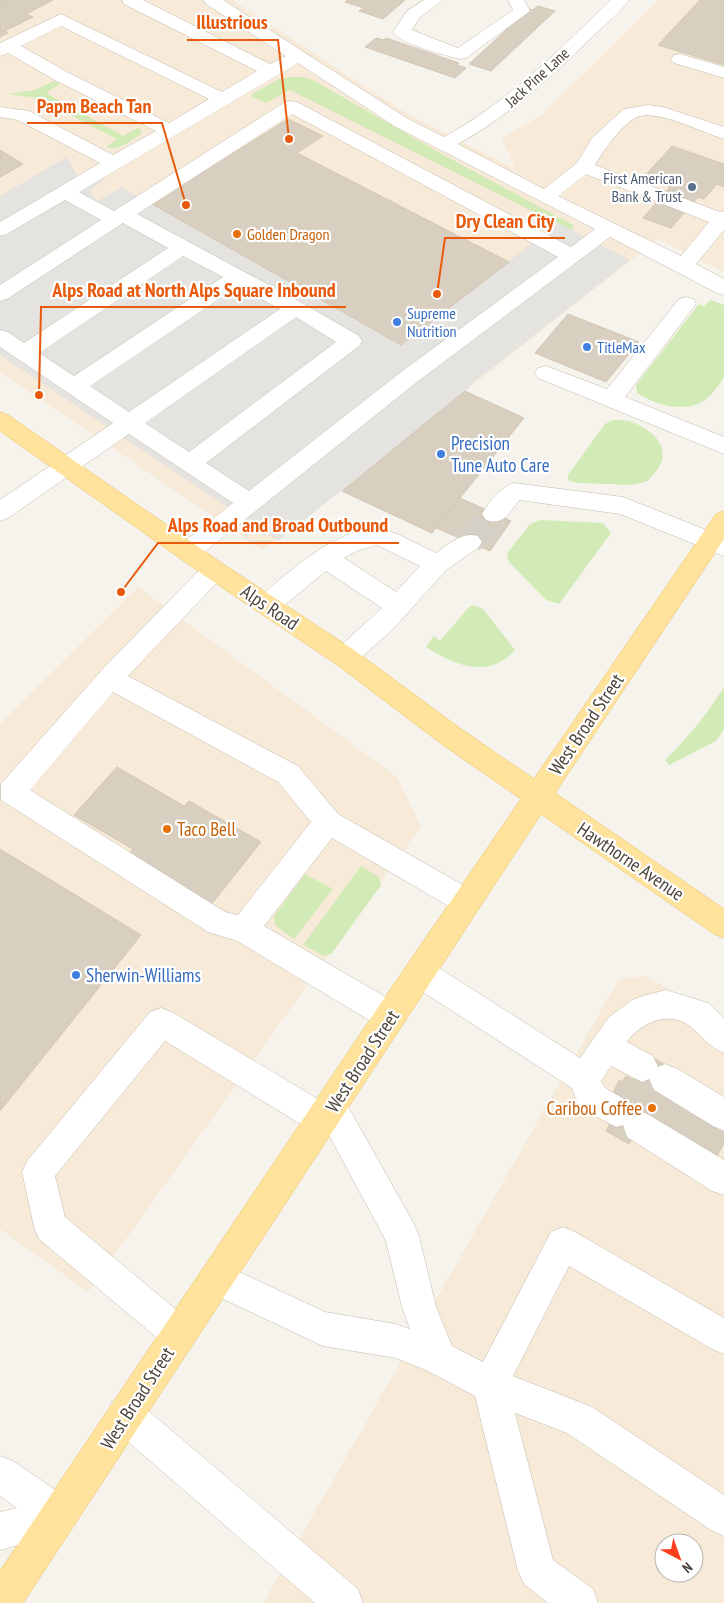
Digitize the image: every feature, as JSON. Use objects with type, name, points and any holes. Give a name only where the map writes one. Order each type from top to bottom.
[{"type":"main road","name":"Alps Road","points":[[0,420],[214,570],[344,657],[452,737],[538,797]]},
{"type":"main road","name":"West Broad Street","points":[[1,1603],[467,902],[538,797],[717,544],[724,520]]},
{"type":"main road","name":"Hawthorne Avenue","points":[[538,797],[724,925]]},
{"type":"street","points":[[130,0],[270,71]]},
{"type":"street","points":[[212,0],[402,122],[724,288]]},
{"type":"street","points":[[435,0],[413,14],[402,32],[426,43],[460,54],[522,11],[516,0]]},
{"type":"street","name":"Jack Pine Lane","points":[[445,144],[463,135],[522,93],[621,0]]},
{"type":"street","points":[[4,48],[61,19],[222,99]]},
{"type":"street","points":[[4,48],[168,130]]},
{"type":"street","points":[[0,230],[115,164],[168,130],[299,56]]},
{"type":"street","points":[[680,59],[724,73]]},
{"type":"street","points":[[0,294],[291,106],[572,256]]},
{"type":"street","points":[[545,197],[592,170],[599,142],[630,113],[648,110],[663,112],[724,133]]},
{"type":"street","points":[[0,112],[23,115],[115,164]]},
{"type":"street","points":[[592,170],[617,189],[721,219],[684,266]]},
{"type":"street","points":[[65,192],[183,247],[351,341],[191,462]]},
{"type":"street","points":[[188,552],[409,377],[608,229]]},
{"type":"street","points":[[24,353],[183,247]]},
{"type":"street","points":[[75,386],[237,277]]},
{"type":"street","points":[[611,399],[686,304]]},
{"type":"street","points":[[0,512],[294,308]]},
{"type":"street","points":[[0,337],[128,423],[191,462],[250,503]]},
{"type":"street","points":[[546,373],[724,446]]},
{"type":"street","points":[[494,514],[514,491],[623,506],[717,544]]},
{"type":"street","points":[[267,605],[327,558],[355,540],[378,536],[437,564]]},
{"type":"street","points":[[344,657],[384,622],[437,564],[470,542]]},
{"type":"street","points":[[327,558],[398,606]]},
{"type":"street","points":[[214,570],[110,678],[11,792],[218,923],[244,930],[390,1016]]},
{"type":"street","points":[[110,678],[288,774],[328,822],[467,902]]},
{"type":"street","points":[[244,930],[328,822]]},
{"type":"street","points":[[420,972],[584,1078],[590,1096],[724,1178]]},
{"type":"street","points":[[584,1078],[620,1026],[644,1010],[666,1004],[697,1013],[724,1038]]},
{"type":"street","points":[[179,1334],[51,1227],[38,1172],[161,1022],[327,1114],[402,1236],[419,1307],[439,1358]]},
{"type":"street","points":[[606,1047],[724,1115]]},
{"type":"street","points":[[579,1603],[537,1571],[490,1385],[563,1244],[724,1336]]},
{"type":"street","points":[[216,1278],[323,1329],[396,1342],[439,1358],[490,1385],[579,1420],[724,1517]]},
{"type":"street","points":[[125,1415],[344,1603]]},
{"type":"street","points":[[0,1474],[60,1515]]},
{"type":"street","points":[[0,1531],[60,1515]]},
{"type":"shaded area","points":[[0,0],[232,0],[403,111],[515,169],[502,138],[542,115],[658,0],[724,0],[724,272],[658,239],[263,550],[0,372]]},
{"type":"shaded area","points":[[67,157],[78,177],[93,171],[106,178],[91,189],[92,195],[98,201],[121,187],[401,345],[558,223],[630,260],[474,382],[465,392],[278,541],[0,355],[0,196]]},
{"type":"shaded area","points":[[138,587],[397,777],[421,826],[88,1292],[0,1229],[0,724]]},
{"type":"shaded area","points":[[647,976],[724,1025],[724,1603],[263,1603],[619,979]]},
{"type":"green space","points":[[302,77],[313,80],[440,153],[573,225],[573,229],[570,230],[290,90],[266,103],[252,97],[252,94],[279,79]]},
{"type":"green space","points":[[54,81],[60,84],[46,93],[123,136],[138,128],[141,129],[141,134],[120,147],[106,147],[117,139],[37,98],[8,94],[35,90]]},
{"type":"green space","points":[[711,300],[724,305],[724,375],[718,386],[706,399],[688,407],[667,406],[656,403],[637,393],[636,385],[699,304],[704,306]]},
{"type":"green space","points":[[613,420],[633,423],[643,427],[652,434],[659,442],[662,450],[662,460],[657,470],[647,481],[632,485],[581,483],[568,480],[568,475],[605,424]]},
{"type":"green space","points":[[540,520],[603,523],[611,533],[559,604],[546,600],[509,562],[507,557],[508,552],[530,524]]},
{"type":"green space","points":[[473,605],[483,609],[515,650],[505,659],[494,665],[482,667],[459,664],[426,647],[434,636],[440,641],[469,607]]},
{"type":"green space","points":[[724,687],[724,729],[716,741],[669,765],[665,760],[697,725]]},
{"type":"green space","points":[[361,866],[379,877],[381,885],[332,953],[324,956],[303,945]]},
{"type":"green space","points":[[305,874],[333,889],[294,939],[275,925],[274,916]]},
{"type":"building","points":[[0,0],[53,0],[26,14],[33,17],[5,31],[8,33],[0,37]]},
{"type":"building","points":[[348,0],[405,0],[383,19],[359,11],[364,8],[345,2]]},
{"type":"building","points":[[700,0],[724,0],[724,65],[658,45]]},
{"type":"building","points":[[538,6],[555,11],[491,71],[469,64],[529,9],[533,10]]},
{"type":"building","points":[[376,38],[384,40],[386,38],[459,63],[457,65],[466,68],[455,78],[365,47]]},
{"type":"building","points":[[288,119],[323,136],[297,153],[509,262],[401,345],[152,204]]},
{"type":"building","name":"First American Bank & Trust","points":[[672,146],[724,164],[724,187],[717,184],[704,199],[698,197],[671,228],[643,218],[670,187],[643,178]]},
{"type":"building","points":[[0,150],[23,164],[0,177]]},
{"type":"building","name":"TitleMax","points":[[568,314],[639,342],[606,382],[535,353]]},
{"type":"building","name":"Precision Tune Auto Care","points":[[465,391],[524,418],[432,533],[342,491]]},
{"type":"building","points":[[460,498],[511,521],[490,551],[436,528]]},
{"type":"building","name":"Taco Bell","points":[[117,767],[184,806],[189,801],[261,842],[210,906],[154,872],[157,868],[147,862],[145,864],[129,854],[133,849],[74,815]]},
{"type":"building","points":[[0,849],[141,935],[0,1111]]},
{"type":"building","name":"Caribou Coffee","points":[[648,1055],[671,1068],[658,1093],[724,1131],[724,1143],[715,1160],[638,1126],[629,1144],[606,1131],[616,1112],[611,1098],[619,1080],[622,1082],[626,1076],[634,1080]]},
{"type":"tunnel","points":[[470,542],[494,514]]},
{"type":"place","name":"Illustrious","points":[[289,139]]},
{"type":"place","name":"First American Bank & Trust","points":[[692,187]]},
{"type":"place","name":"Papm Beach Tan","points":[[186,205]]},
{"type":"place","name":"Golden Dragon","points":[[237,234]]},
{"type":"place","name":"Dry Clean City","points":[[437,294]]},
{"type":"place","name":"Supreme Nutrition","points":[[397,322]]},
{"type":"place","name":"TitleMax","points":[[587,347]]},
{"type":"place","name":"Alps Road at North Alps Square Inbound","points":[[39,395]]},
{"type":"place","name":"Precision Tune Auto Care","points":[[441,454]]},
{"type":"place","name":"Alps Road and Broad Outbound","points":[[121,592]]},
{"type":"place","name":"Taco Bell","points":[[167,829]]},
{"type":"place","name":"Sherwin-Williams","points":[[76,975]]},
{"type":"place","name":"Caribou Coffee","points":[[652,1108]]}]
